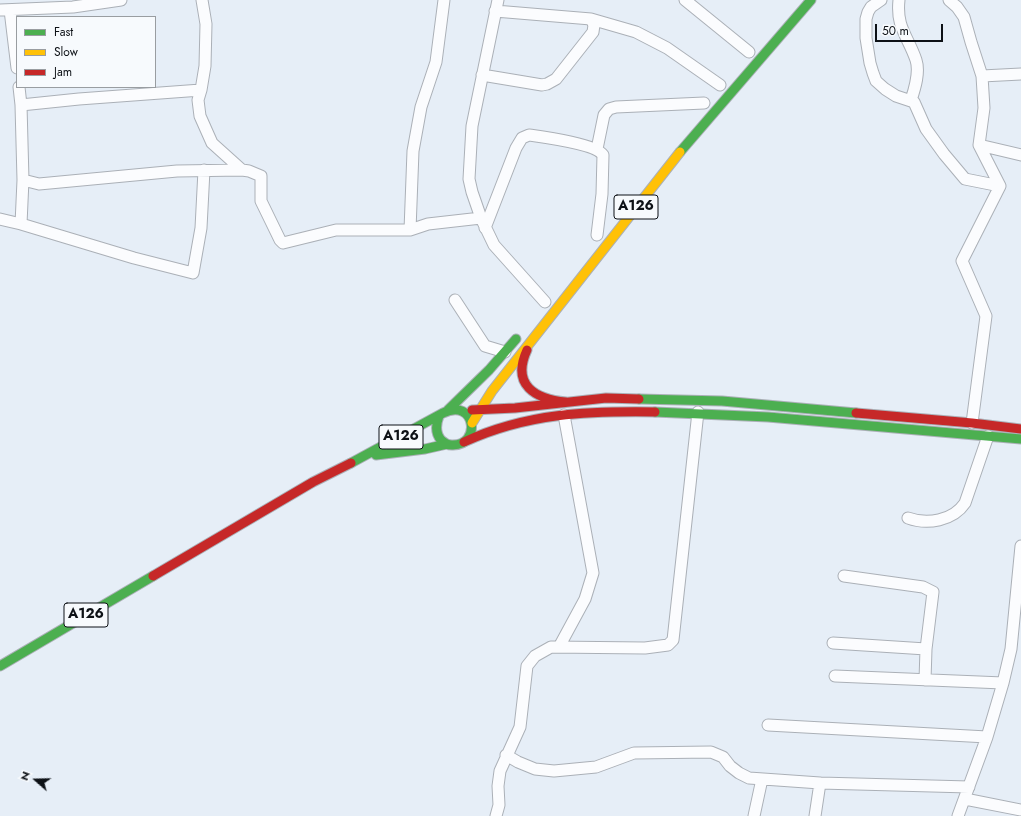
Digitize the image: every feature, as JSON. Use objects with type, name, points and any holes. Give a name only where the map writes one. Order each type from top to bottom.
[{"type":"main road","name":"A126","points":[[364,457],[425,449],[447,444],[452,445],[464,442],[468,438],[471,432],[472,423],[479,409],[492,391],[673,160],[811,0]]},
{"type":"main road","points":[[741,61],[751,49]]},
{"type":"main road","points":[[694,114],[714,91]]},
{"type":"main road","name":"A126","points":[[595,238],[607,223]]},
{"type":"main road","name":"A126","points":[[0,666],[171,564],[321,478],[364,457],[439,416],[448,410],[476,383],[524,330]]},
{"type":"main road","points":[[536,335],[522,360],[521,366],[523,379],[530,390],[540,397],[566,402]]},
{"type":"main road","points":[[463,411],[515,408],[606,398],[700,400],[1021,428]]},
{"type":"main road","points":[[448,410],[454,408],[463,411],[468,415],[472,423]]},
{"type":"main road","points":[[464,442],[491,430],[516,423],[564,415],[601,412],[698,412],[1021,439]]},
{"type":"main road","name":"A126","points":[[439,416],[436,422],[437,435],[447,444]]},
{"type":"street","points":[[16,63],[5,10],[42,4],[73,6],[121,0]]},
{"type":"street","points":[[202,0],[206,24],[205,66],[198,100],[200,116],[212,143],[242,170]]},
{"type":"street","points":[[410,230],[412,151],[421,106],[436,62],[444,0]]},
{"type":"street","points":[[498,0],[472,126],[469,179],[483,223],[494,245],[545,302]]},
{"type":"street","points":[[685,0],[751,49]]},
{"type":"street","points":[[881,0],[871,7],[866,19],[866,38],[870,63],[876,80],[885,89],[896,96],[912,100],[916,104],[926,129],[965,179],[1000,186]]},
{"type":"street","points":[[899,0],[898,11],[902,30],[917,65],[915,88],[912,100]]},
{"type":"street","points":[[949,0],[957,7],[964,17],[982,76],[984,108],[979,145],[1000,186]]},
{"type":"street","points":[[495,11],[591,19],[636,32],[667,48],[714,91]]},
{"type":"street","points":[[482,75],[542,85],[556,80],[593,32],[594,25],[591,19]]},
{"type":"street","points":[[982,76],[1021,74]]},
{"type":"street","points":[[19,88],[24,180],[21,224]]},
{"type":"street","points":[[21,105],[201,90]]},
{"type":"street","points":[[597,149],[604,115],[609,109],[714,91]]},
{"type":"street","points":[[483,223],[516,148],[524,136],[528,135],[585,145],[597,149],[603,155],[602,194],[595,238]]},
{"type":"street","points":[[979,145],[1021,155]]},
{"type":"street","points":[[0,219],[134,258],[193,273],[201,228],[204,170]]},
{"type":"street","points":[[24,180],[39,184],[177,171],[249,171],[261,176],[261,201],[280,240],[283,242],[336,230],[410,230],[428,224],[483,223]]},
{"type":"street","points":[[972,423],[986,316],[962,261],[1000,186]]},
{"type":"street","points":[[455,300],[485,346],[505,352]]},
{"type":"street","points":[[496,816],[499,805],[498,786],[500,771],[520,727],[527,666],[535,656],[551,647],[645,648],[668,644],[673,640],[698,412]]},
{"type":"street","points":[[559,647],[585,599],[593,573],[564,415]]},
{"type":"street","points":[[908,518],[918,522],[924,522],[948,518],[961,509],[965,503],[988,436]]},
{"type":"street","points":[[958,816],[987,737],[1003,683],[1011,649],[1021,546]]},
{"type":"street","points":[[844,576],[923,586],[933,592],[926,649],[925,680]]},
{"type":"street","points":[[833,643],[926,649]]},
{"type":"street","points":[[835,676],[1003,683]]},
{"type":"street","points":[[768,725],[987,737]]},
{"type":"street","points":[[506,755],[535,769],[554,771],[596,767],[634,753],[711,752],[723,757],[730,766],[749,778],[820,783],[969,787]]},
{"type":"street","points":[[754,816],[762,778]]},
{"type":"street","points":[[815,816],[820,783]]},
{"type":"street","points":[[964,799],[1021,810]]},
{"type":"traffic: fast","points":[[680,152],[811,0]]},
{"type":"traffic: fast","points":[[448,410],[489,370],[516,339]]},
{"type":"traffic: fast","points":[[639,399],[722,401],[856,413]]},
{"type":"traffic: fast","points":[[351,463],[443,413],[454,410],[463,411],[468,416],[471,423],[471,431],[468,438],[462,443],[452,445],[443,442],[437,431],[439,416]]},
{"type":"traffic: fast","points":[[655,412],[768,417],[1021,439]]},
{"type":"traffic: fast","points":[[376,455],[425,449],[447,444]]},
{"type":"traffic: fast","points":[[0,666],[153,576]]},
{"type":"traffic: slow","points":[[472,423],[492,391],[680,152]]},
{"type":"traffic: jam","points":[[527,350],[523,362],[522,372],[524,381],[529,388],[545,398],[566,402]]},
{"type":"traffic: jam","points":[[472,410],[515,408],[606,398],[639,399]]},
{"type":"traffic: jam","points":[[464,442],[488,432],[511,425],[558,416],[605,412],[655,412]]},
{"type":"traffic: jam","points":[[856,413],[972,423],[1021,429]]},
{"type":"traffic: jam","points":[[153,576],[313,482],[351,463]]}]
